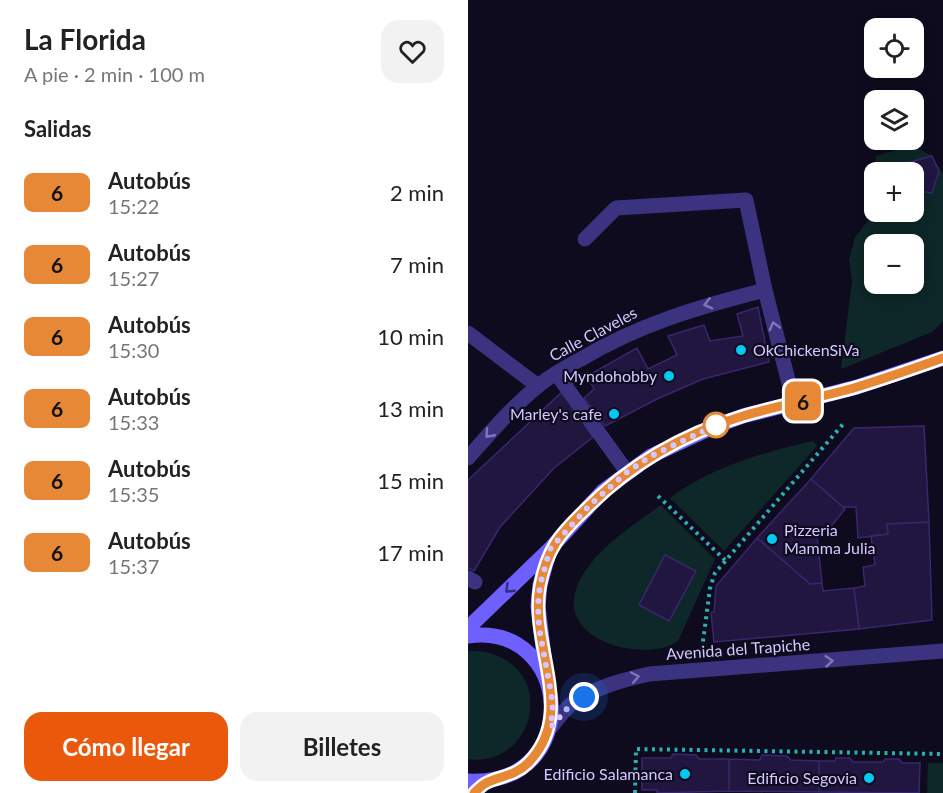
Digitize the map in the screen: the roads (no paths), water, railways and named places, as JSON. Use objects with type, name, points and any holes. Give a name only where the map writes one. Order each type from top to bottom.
[{"type":"main road","points":[[468,628],[550,549],[590,505],[627,472],[651,456],[713,426],[857,387],[943,358]]},
{"type":"main road","points":[[468,781],[486,782],[508,777],[527,765],[541,747],[551,727],[553,704],[538,606],[540,585],[550,549]]},
{"type":"main road","points":[[468,636],[479,634],[500,638],[520,647],[537,662],[548,682]]},
{"type":"main road","points":[[474,793],[486,782]]},
{"type":"street","points":[[585,239],[616,208],[746,200],[765,290],[794,403]]},
{"type":"street","name":"Calle Claveles","points":[[468,458],[503,419],[538,386],[556,373],[637,329],[698,307],[765,290]]},
{"type":"street","points":[[468,333],[538,386]]},
{"type":"street","points":[[556,373],[627,472]]},
{"type":"street","name":"Avenida del Trapiche","points":[[551,727],[572,703],[596,690],[617,681],[650,674],[943,651]]},
{"type":"place","name":"OkChickenSiVa","points":[[741,350]]},
{"type":"place","name":"Myndohobby","points":[[669,376]]},
{"type":"place","name":"Marley's cafe","points":[[614,414]]},
{"type":"place","name":"Pizzeria Mamma Julia","points":[[772,539]]},
{"type":"place","name":"Edificio Salamanca","points":[[685,774]]},
{"type":"place","name":"Edificio Segovia","points":[[869,778]]}]
